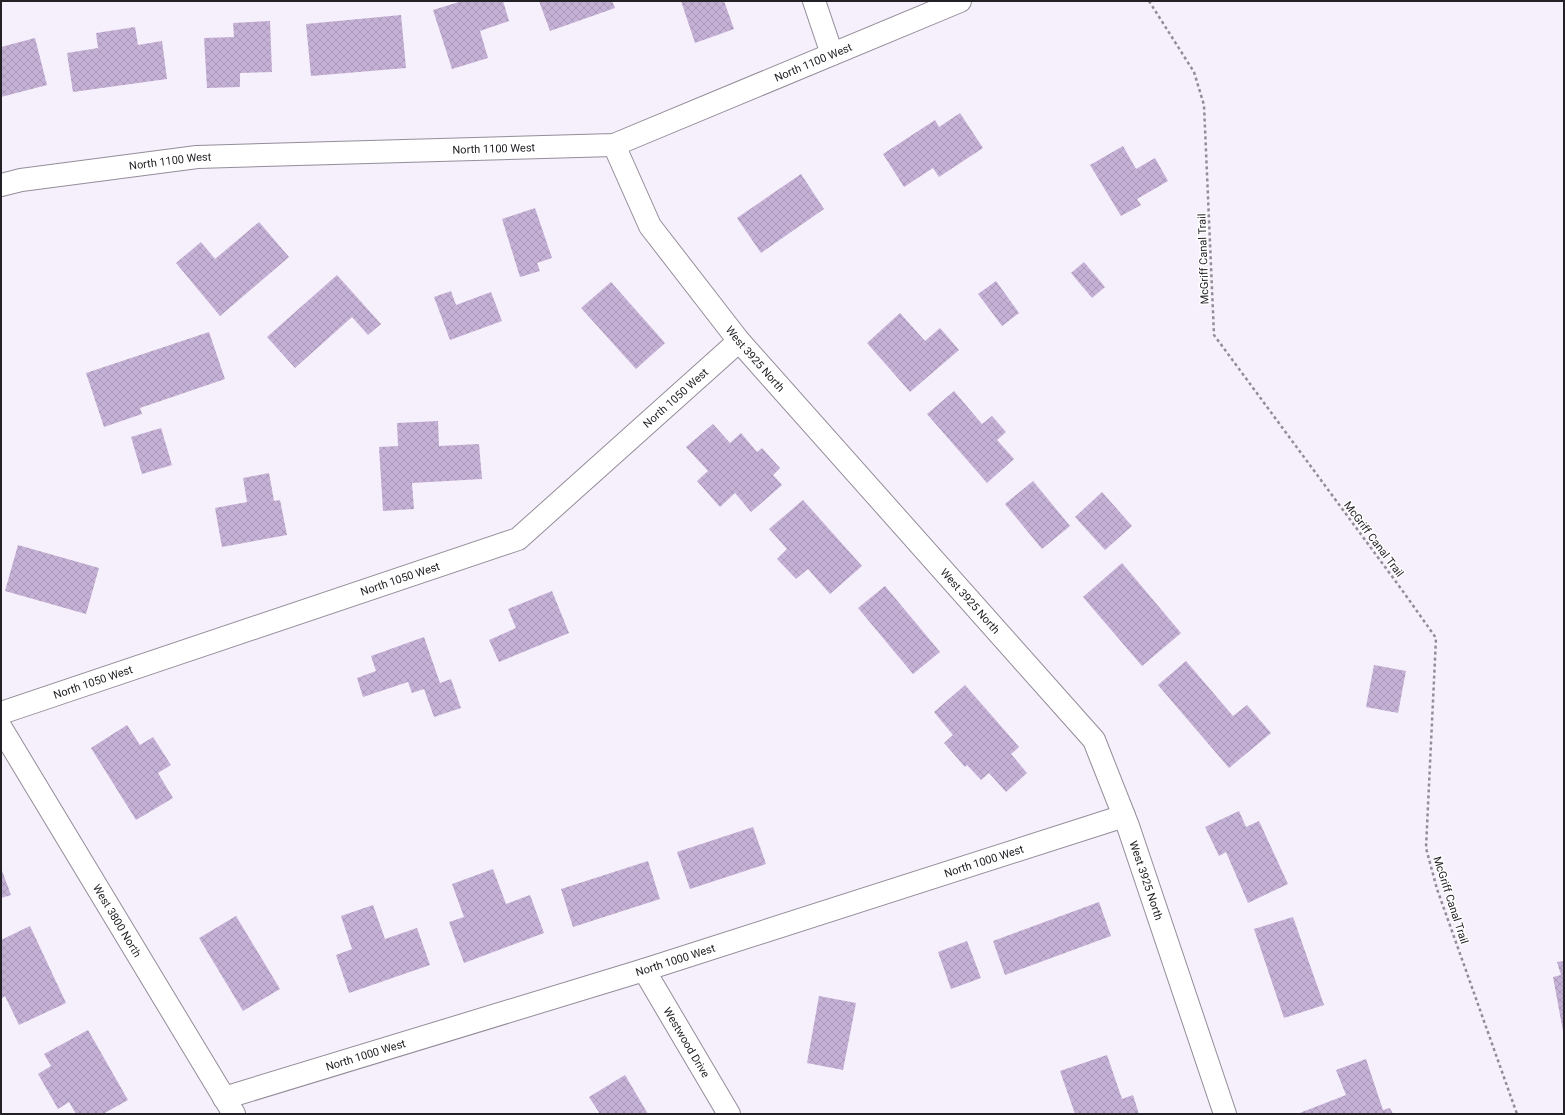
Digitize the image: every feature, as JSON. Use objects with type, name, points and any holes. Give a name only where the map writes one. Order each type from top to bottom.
[{"type":"street","points":[[814,1],[832,54]]},
{"type":"street","name":"North 1100 West","points":[[1,186],[21,180],[197,157],[614,145],[960,1]]},
{"type":"street","name":"West 3925 North","points":[[614,145],[650,226],[739,341],[1094,740],[1124,816],[1225,1114]]},
{"type":"street","name":"North 1050 West","points":[[1,713],[518,539],[739,341]]},
{"type":"street","name":"West 3800 North","points":[[1,728],[229,1106]]},
{"type":"street","name":"North 1000 West","points":[[229,1106],[644,970],[1124,816]]},
{"type":"street","name":"Westwood Drive","points":[[644,970],[729,1114]]},
{"type":"path","name":"McGriff Canal Trail","points":[[1149,1],[1194,72],[1204,106],[1214,335],[1436,638],[1426,848],[1436,889],[1517,1114]]},
{"type":"building","points":[[462,1],[503,1],[509,21],[480,31],[488,58],[452,69],[433,10]]},
{"type":"building","points":[[539,1],[612,1],[615,8],[550,31]]},
{"type":"building","points":[[681,1],[724,1],[734,29],[695,43]]},
{"type":"building","points":[[401,15],[406,68],[311,76],[306,24]]},
{"type":"building","points":[[270,21],[272,72],[240,73],[240,87],[207,88],[204,38],[234,37],[233,23]]},
{"type":"building","points":[[135,27],[138,45],[162,41],[167,79],[73,92],[67,53],[98,48],[96,33]]},
{"type":"building","points":[[35,38],[47,85],[1,97],[1,47]]},
{"type":"building","points":[[960,113],[983,148],[939,177],[933,168],[904,187],[883,154],[935,120],[939,127]]},
{"type":"building","points":[[1123,146],[1136,169],[1155,158],[1168,181],[1137,199],[1141,205],[1121,216],[1090,165]]},
{"type":"building","points":[[801,174],[824,209],[761,253],[737,218]]},
{"type":"building","points":[[535,208],[552,258],[537,263],[540,271],[520,277],[502,219]]},
{"type":"building","points":[[259,222],[289,257],[220,316],[176,263],[201,242],[215,259]]},
{"type":"building","points":[[1084,262],[1105,287],[1092,298],[1071,273]]},
{"type":"building","points":[[337,275],[381,324],[368,335],[352,317],[295,368],[267,337]]},
{"type":"building","points":[[996,281],[1019,313],[1002,326],[978,294]]},
{"type":"building","points":[[611,282],[665,343],[636,369],[581,308]]},
{"type":"building","points":[[451,291],[456,305],[491,292],[502,321],[450,340],[434,297]]},
{"type":"building","points":[[900,313],[925,341],[940,328],[959,350],[910,392],[867,343]]},
{"type":"building","points":[[209,332],[225,379],[140,408],[142,414],[104,427],[86,373]]},
{"type":"building","points":[[954,391],[982,424],[992,416],[1006,432],[997,440],[1014,459],[987,483],[927,414]]},
{"type":"building","points":[[438,421],[439,446],[479,444],[482,479],[412,483],[414,509],[383,511],[379,447],[398,446],[397,423]]},
{"type":"building","points":[[713,424],[730,443],[741,433],[757,452],[762,448],[780,468],[773,475],[782,485],[751,512],[735,493],[720,507],[697,481],[708,471],[686,447]]},
{"type":"building","points":[[161,428],[172,465],[142,474],[131,437]]},
{"type":"building","points":[[269,473],[274,501],[280,500],[287,535],[222,547],[215,508],[247,502],[243,478]]},
{"type":"building","points":[[1033,481],[1070,526],[1042,549],[1005,504]]},
{"type":"building","points":[[1102,492],[1132,526],[1105,550],[1075,517]]},
{"type":"building","points":[[803,500],[862,566],[830,594],[808,569],[796,579],[777,559],[787,549],[769,529]]},
{"type":"building","points":[[18,545],[99,568],[86,614],[5,591]]},
{"type":"building","points":[[1122,563],[1181,633],[1142,666],[1083,597]]},
{"type":"building","points":[[885,586],[940,652],[913,674],[858,608]]},
{"type":"building","points":[[552,591],[569,633],[499,662],[489,640],[516,628],[508,609]]},
{"type":"building","points":[[424,637],[440,683],[451,679],[461,708],[434,717],[424,689],[412,693],[408,682],[363,697],[357,678],[376,671],[371,656]]},
{"type":"building","points":[[1186,661],[1233,716],[1247,705],[1271,733],[1229,768],[1158,685]]},
{"type":"building","points":[[1374,665],[1406,671],[1398,713],[1366,707]]},
{"type":"building","points":[[965,685],[1019,747],[1011,754],[1027,773],[1006,792],[989,773],[981,780],[967,765],[965,767],[944,743],[953,735],[934,712]]},
{"type":"building","points":[[127,725],[140,745],[153,737],[171,765],[158,773],[173,798],[136,820],[91,748]]},
{"type":"building","points":[[1239,811],[1246,827],[1259,821],[1288,884],[1248,903],[1226,852],[1219,856],[1205,827]]},
{"type":"building","points":[[753,827],[766,864],[690,889],[677,852]]},
{"type":"building","points":[[648,861],[660,899],[573,927],[561,889]]},
{"type":"building","points":[[1,868],[11,895],[1,898]]},
{"type":"building","points":[[493,869],[506,904],[530,895],[544,933],[464,963],[449,922],[464,917],[452,884]]},
{"type":"building","points":[[1099,902],[1111,936],[1005,975],[993,941]]},
{"type":"building","points":[[373,905],[385,939],[417,928],[430,965],[349,993],[336,955],[352,949],[341,916]]},
{"type":"building","points":[[236,916],[280,989],[243,1011],[199,938]]},
{"type":"building","points":[[1293,917],[1324,1005],[1284,1018],[1254,929]]},
{"type":"building","points":[[30,926],[66,1003],[19,1025],[5,996],[2,998],[1,995],[1,940]]},
{"type":"building","points":[[967,941],[981,978],[951,989],[938,952]]},
{"type":"building","points":[[1564,961],[1563,1031],[1553,977],[1561,975],[1557,962]]},
{"type":"building","points":[[819,996],[856,1003],[843,1070],[807,1063]]},
{"type":"building","points":[[88,1030],[128,1100],[103,1114],[76,1114],[69,1102],[58,1109],[38,1074],[51,1066],[44,1054]]},
{"type":"building","points":[[1107,1055],[1122,1099],[1133,1095],[1139,1114],[1075,1114],[1060,1071]]},
{"type":"building","points":[[1366,1059],[1383,1110],[1390,1108],[1393,1114],[1297,1114],[1346,1095],[1336,1070]]},
{"type":"building","points":[[625,1075],[648,1114],[600,1114],[589,1097]]}]
